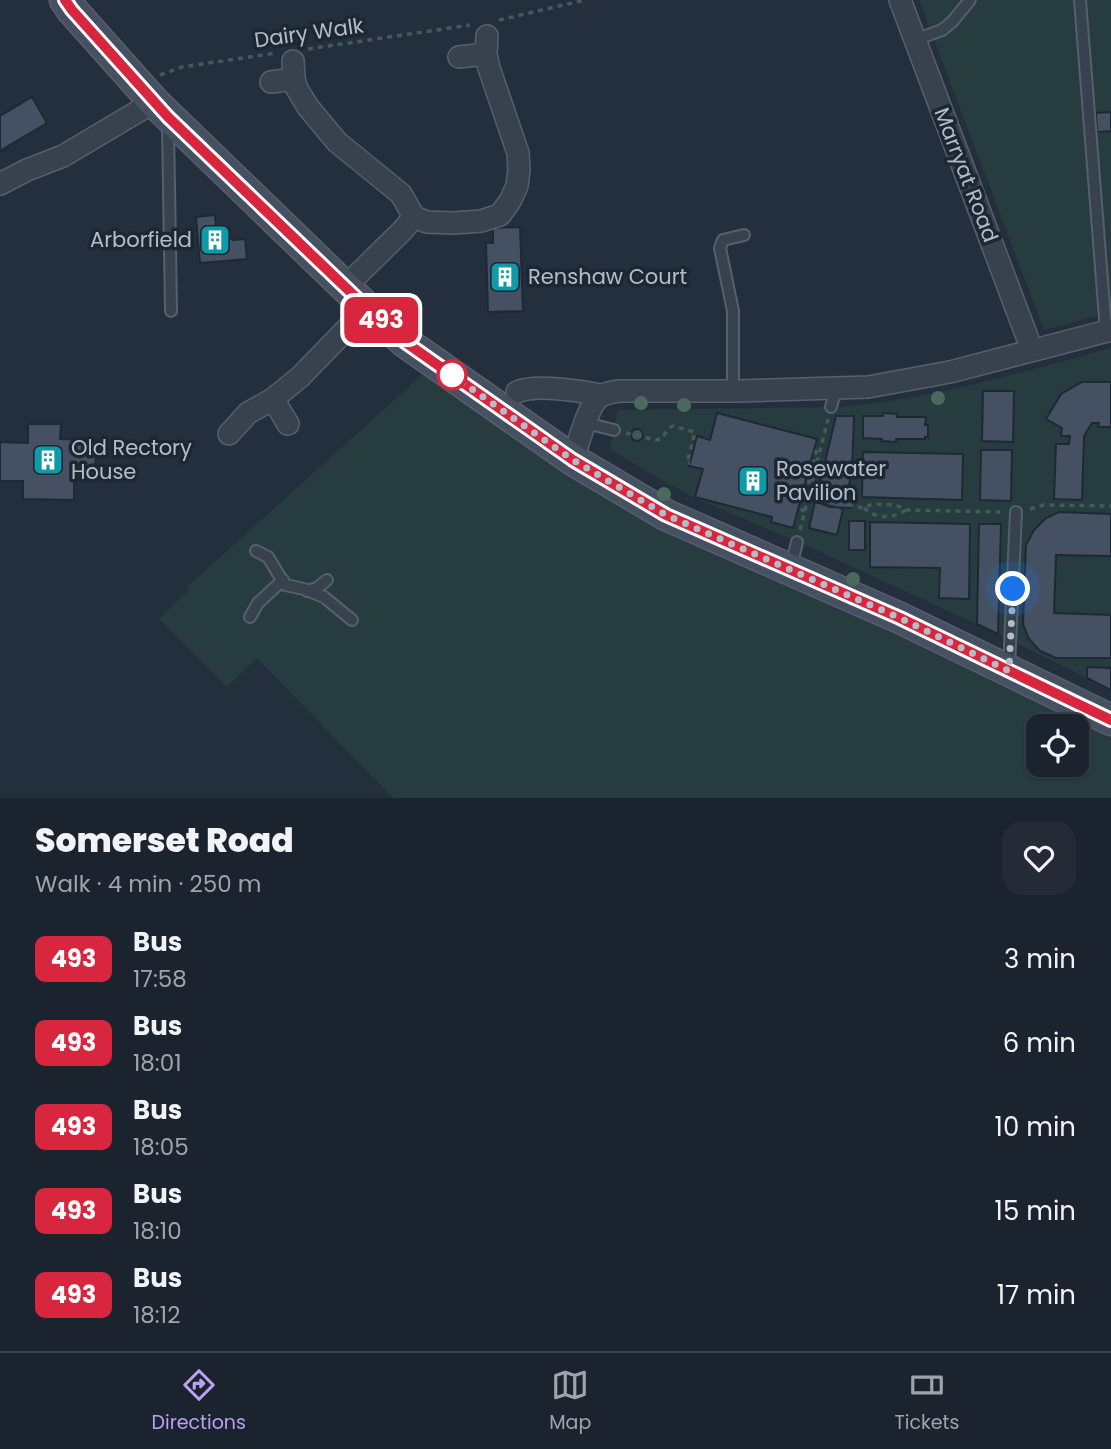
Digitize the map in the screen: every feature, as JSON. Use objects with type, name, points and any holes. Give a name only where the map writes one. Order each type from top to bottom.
[{"type":"street","points":[[65,0],[154,102],[367,308],[405,342],[573,460],[666,515],[794,556],[900,618],[1111,720]]},
{"type":"street","name":"Marryat Road","points":[[900,0],[1032,350]]},
{"type":"street","points":[[459,57],[486,37]]},
{"type":"street","points":[[294,60],[297,89],[308,107],[337,142],[401,194],[414,217],[440,223],[481,221],[500,215],[517,186],[519,170],[518,153],[489,68],[486,37]]},
{"type":"street","points":[[271,82],[294,60]]},
{"type":"street","points":[[0,184],[63,156],[154,102]]},
{"type":"street","points":[[345,287],[414,217]]},
{"type":"street","points":[[229,435],[248,413],[273,399],[300,377],[367,308]]},
{"type":"street","points":[[517,392],[524,389],[542,389],[582,391],[600,396],[620,391],[733,391],[834,397],[868,387],[950,372],[1108,330]]},
{"type":"street","points":[[573,460],[593,405],[600,396]]},
{"type":"street","points":[[273,399],[288,424]]},
{"type":"lane","points":[[915,40],[942,30],[970,0]]},
{"type":"lane","points":[[1080,0],[1106,266],[1108,330]]},
{"type":"lane","points":[[154,102],[171,311]]},
{"type":"lane","points":[[733,391],[733,311],[720,248],[723,240],[744,235]]},
{"type":"lane","points":[[586,423],[614,430]]},
{"type":"lane","points":[[1009,671],[1016,512]]},
{"type":"lane","points":[[256,551],[268,557],[285,584],[324,597],[352,620]]},
{"type":"lane","points":[[250,617],[258,603],[283,580]]},
{"type":"lane","points":[[307,590],[317,589],[327,580]]},
{"type":"path","name":"Dairy Walk","points":[[154,102],[159,76],[182,67],[294,60],[486,37],[585,0]]},
{"type":"path","points":[[794,556],[805,511],[806,494],[834,397]]},
{"type":"path","points":[[614,430],[656,440],[661,439],[673,426],[695,432],[687,463],[690,463]]},
{"type":"path","points":[[806,494],[863,508],[872,516],[896,516],[906,510]]},
{"type":"path","points":[[863,508],[873,504],[896,505],[906,510],[1016,512],[1044,505],[1111,506]]},
{"type":"green space","points":[[919,0],[1111,0],[1111,312],[1044,330]]},
{"type":"green space","points":[[1111,348],[1111,690],[998,634],[805,545],[695,498],[610,449],[618,410],[839,407],[874,403],[942,392]]},
{"type":"green space","points":[[423,374],[505,429],[955,659],[1069,714],[1026,714],[1026,777],[1089,777],[1089,723],[1111,734],[1111,798],[393,798],[257,658],[227,687],[159,619],[189,590],[187,587]]},
{"type":"building","points":[[32,97],[47,123],[0,151],[0,116]]},
{"type":"building","points":[[1111,112],[1111,131],[1097,132],[1096,113]]},
{"type":"building","name":"Arborfield","points":[[215,215],[216,227],[233,240],[245,239],[247,259],[200,263],[196,217]]},
{"type":"building","name":"Renshaw Court","points":[[520,227],[523,311],[488,312],[486,243],[493,243],[493,228]]},
{"type":"building","points":[[1082,382],[1111,382],[1111,427],[1098,427],[1099,423],[1092,423],[1084,436],[1082,500],[1054,499],[1056,444],[1069,444],[1070,436],[1061,436],[1062,428],[1046,419],[1061,394]]},
{"type":"building","points":[[983,391],[1014,391],[1013,442],[982,441]]},
{"type":"building","name":"Rosewater Pavilion","points":[[717,413],[817,439],[793,528],[771,522],[772,517],[695,497],[703,469],[689,466],[697,436],[710,440]]},
{"type":"building","points":[[883,413],[897,414],[897,417],[926,417],[928,437],[896,439],[896,442],[863,438],[863,416],[883,416]]},
{"type":"building","points":[[836,416],[854,416],[852,471],[846,498],[818,491]]},
{"type":"building","name":"Old Rectory House","points":[[28,424],[61,424],[60,439],[96,440],[95,478],[74,478],[74,500],[23,499],[23,481],[0,481],[0,442],[28,443]]},
{"type":"building","points":[[637,429],[643,435],[637,441],[631,435]]},
{"type":"building","points":[[981,450],[1012,450],[1011,501],[980,500]]},
{"type":"building","points":[[863,452],[963,454],[962,500],[862,497]]},
{"type":"building","points":[[812,492],[846,498],[852,502],[851,508],[829,507],[811,499]]},
{"type":"building","points":[[815,502],[843,509],[837,535],[809,528]]},
{"type":"building","points":[[1059,512],[1111,514],[1111,556],[1056,555],[1054,613],[1111,615],[1111,658],[1056,658],[1040,651],[1029,639],[1023,624],[1026,545],[1034,530],[1046,518]]},
{"type":"building","points":[[849,521],[865,521],[865,550],[849,550]]},
{"type":"building","points":[[870,522],[970,524],[969,599],[939,598],[940,568],[870,567]]},
{"type":"building","points":[[979,524],[1001,524],[998,634],[977,624]]},
{"type":"building","points":[[1087,667],[1111,668],[1111,690],[1087,678]]},
{"type":"bus line","name":"493","points":[[65,0],[154,102],[367,308],[405,342],[573,460],[666,515],[900,618],[1111,720]]},
{"type":"place","name":"Arborfield","points":[[215,240]]},
{"type":"place","name":"Renshaw Court","points":[[505,277]]},
{"type":"place","name":"Old Rectory House","points":[[48,460]]},
{"type":"place","name":"Rosewater Pavilion","points":[[753,481]]},
{"type":"route","points":[[452,375],[573,460],[666,515],[900,618],[1009,671],[1013,589]]}]
